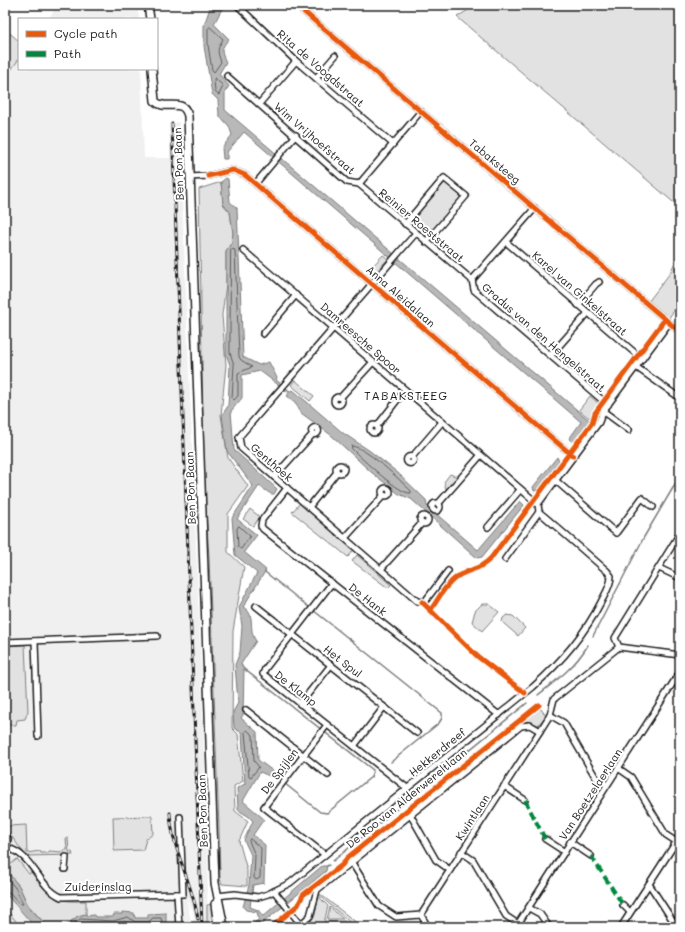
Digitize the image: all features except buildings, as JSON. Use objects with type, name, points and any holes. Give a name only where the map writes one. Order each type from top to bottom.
[{"type":"street","points":[[148,5],[150,18]]},
{"type":"street","name":"Tabaksteeg","points":[[296,5],[680,332]]},
{"type":"street","name":"Rita de Voogdstraat","points":[[236,6],[296,61],[393,144]]},
{"type":"street","points":[[316,78],[335,56]]},
{"type":"street","name":"Wim Vrijhoefstraat","points":[[259,104],[296,61]]},
{"type":"street","name":"Ben Pon Baan","points":[[152,70],[152,92],[156,103],[162,105],[178,105],[185,109],[187,113],[217,896],[224,927]]},
{"type":"street","name":"Wim Vrijhoefstraat","points":[[227,76],[296,135],[347,182],[359,184]]},
{"type":"street","points":[[359,184],[421,112]]},
{"type":"street","points":[[256,184],[296,135]]},
{"type":"street","name":"Anna Aleidalaan","points":[[190,177],[208,176],[232,170],[245,175],[573,456]]},
{"type":"street","points":[[405,224],[444,178],[466,196],[426,242]]},
{"type":"street","name":"Reinier Roeststraat","points":[[359,184],[472,280]]},
{"type":"street","points":[[472,280],[535,208]]},
{"type":"street","name":"Genthoek","points":[[416,233],[239,437],[241,448],[417,601],[422,602],[448,572]]},
{"type":"street","name":"Karel van Ginkelstraat","points":[[506,242],[642,359]]},
{"type":"street","name":"Damreesche Spoor","points":[[243,250],[334,327],[480,456],[538,504]]},
{"type":"street","name":"Gradus van den Hengelstraat","points":[[472,280],[474,290],[608,405]]},
{"type":"street","points":[[578,304],[599,282]]},
{"type":"street","points":[[263,334],[296,295]]},
{"type":"street","points":[[550,355],[588,313]]},
{"type":"street","points":[[505,559],[539,512],[538,504],[598,422],[608,405],[669,323]]},
{"type":"street","points":[[340,398],[373,362]]},
{"type":"street","points":[[636,367],[680,398]]},
{"type":"street","points":[[377,426],[405,390]]},
{"type":"street","points":[[604,412],[629,430]]},
{"type":"street","points":[[412,457],[442,422]]},
{"type":"street","points":[[274,477],[313,434]]},
{"type":"street","points":[[438,504],[480,456]]},
{"type":"street","points":[[309,507],[337,472]]},
{"type":"street","points":[[556,480],[616,533],[642,498],[653,507]]},
{"type":"street","name":"De Hank","points":[[287,488],[262,520],[262,526],[499,715]]},
{"type":"street","points":[[488,527],[520,490]]},
{"type":"street","points":[[345,538],[384,495]]},
{"type":"street","name":"Hekkerdreef","points":[[217,896],[246,895],[258,897],[268,894],[290,883],[324,854],[499,715],[555,667],[576,644],[592,619],[611,582],[611,576],[608,571],[539,512]]},
{"type":"street","points":[[381,569],[422,523]]},
{"type":"street","points":[[619,647],[615,638],[680,533]]},
{"type":"street","points":[[659,568],[680,578]]},
{"type":"street","name":"De Klamp","points":[[332,583],[314,604],[263,672],[265,676],[326,726],[407,788]]},
{"type":"street","name":"Het Spul","points":[[256,606],[417,733]]},
{"type":"street","points":[[5,642],[157,636]]},
{"type":"street","points":[[35,641],[38,736]]},
{"type":"street","points":[[540,731],[550,714],[554,699],[619,647],[680,655]]},
{"type":"street","points":[[300,704],[331,665]]},
{"type":"street","name":"Van Boetzelaerlaan","points":[[517,926],[680,672]]},
{"type":"street","points":[[354,746],[384,707]]},
{"type":"street","points":[[246,710],[328,775]]},
{"type":"street","points":[[550,714],[564,723],[596,778],[607,785]]},
{"type":"street","name":"De Roo van Alderwereltlaan","points":[[274,891],[302,926],[310,916],[317,890],[522,726],[530,725],[540,731]]},
{"type":"street","name":"De Spijlen","points":[[324,854],[264,807],[326,726]]},
{"type":"street","name":"Kwintlaan","points":[[421,915],[540,731]]},
{"type":"street","points":[[618,768],[631,777],[666,835],[678,842]]},
{"type":"street","points":[[504,786],[525,800]]},
{"type":"street","points":[[411,816],[436,860],[450,870]]},
{"type":"street","points":[[179,927],[177,894],[183,894],[180,817]]},
{"type":"street","points":[[5,835],[8,839],[8,848],[5,856]]},
{"type":"street","points":[[621,927],[678,842],[680,836]]},
{"type":"street","points":[[545,839],[564,852]]},
{"type":"street","points":[[570,842],[591,856]]},
{"type":"street","name":"Zuiderinslag","points":[[8,848],[18,850],[52,892],[61,897],[177,894]]},
{"type":"street","points":[[461,852],[473,860],[506,916],[517,926]]},
{"type":"street","name":"Zuiderinslag","points":[[65,869],[66,857]]},
{"type":"street","points":[[352,863],[379,906],[396,917],[421,915],[428,927]]},
{"type":"street","points":[[649,884],[677,927]]},
{"type":"street","name":"Ben Pon Baan","points":[[217,896],[215,905],[218,927]]},
{"type":"street","points":[[623,905],[630,912]]},
{"type":"street","points":[[529,908],[540,914],[549,927]]},
{"type":"shaded area","points":[[58,5],[137,5],[139,18],[49,18]]},
{"type":"shaded area","points":[[476,5],[680,5],[680,208],[457,17]]},
{"type":"shaded area","points":[[5,29],[18,40],[18,60],[5,78]]},
{"type":"shaded area","points":[[18,60],[18,70],[141,70],[144,158],[170,158],[169,123],[179,122],[205,768],[208,862],[207,927],[195,927],[193,911],[186,895],[192,927],[9,927],[5,922],[5,78]]},
{"type":"shaded area","points":[[447,176],[466,192],[426,239],[407,222]]},
{"type":"shaded area","points":[[221,182],[223,204],[230,212],[233,233],[232,242],[226,251],[226,284],[222,315],[226,365],[221,415],[228,458],[248,486],[228,514],[228,552],[244,567],[233,631],[232,728],[238,734],[243,781],[234,786],[235,811],[248,821],[239,841],[247,870],[247,886],[222,884],[220,879],[209,557],[204,479],[199,189]]},
{"type":"shaded area","points":[[680,251],[680,302],[668,319],[648,302],[670,273]]},
{"type":"shaded area","points":[[383,255],[388,259],[374,274],[369,270]]},
{"type":"shaded area","points":[[295,380],[314,396],[310,401],[291,385]]},
{"type":"shaded area","points":[[590,396],[598,403],[589,418],[579,410]]},
{"type":"shaded area","points":[[450,474],[458,477],[446,489],[444,482]]},
{"type":"shaded area","points":[[300,503],[354,550],[348,557],[292,512]]},
{"type":"shaded area","points":[[250,509],[260,517],[253,526],[243,519]]},
{"type":"shaded area","points":[[357,555],[391,585],[388,588],[352,561]]},
{"type":"shaded area","points":[[482,604],[489,604],[499,612],[482,631],[472,622],[475,611]]},
{"type":"shaded area","points":[[507,615],[513,616],[525,628],[518,636],[502,622],[503,618]]},
{"type":"shaded area","points":[[25,645],[28,711],[25,719],[17,720],[16,725],[5,725],[5,646]]},
{"type":"shaded area","points":[[537,709],[541,709],[546,716],[538,725],[527,721],[523,722],[490,748],[489,747]]},
{"type":"shaded area","points":[[152,816],[153,834],[146,839],[143,850],[114,851],[113,817]]},
{"type":"shaded area","points":[[26,825],[27,853],[40,851],[41,853],[49,853],[49,851],[63,852],[63,850],[67,850],[66,838],[68,838],[69,852],[72,852],[73,855],[26,856],[6,829],[9,826]]},
{"type":"shaded area","points":[[17,859],[29,874],[32,872],[54,897],[66,901],[86,901],[86,914],[78,916],[64,927],[48,927],[28,905],[19,886],[5,869]]},
{"type":"shaded area","points":[[320,894],[362,927],[355,927],[319,895]]},
{"type":"shaded area","points":[[319,897],[328,906],[323,927],[308,927],[315,914]]},
{"type":"shaded area","points":[[211,904],[216,927],[207,927],[207,905]]},
{"type":"shaded area","points":[[330,907],[343,919],[327,919]]},
{"type":"shaded area","points":[[5,908],[21,927],[5,927]]},
{"type":"shaded area","points":[[326,921],[345,921],[353,927],[324,927]]},
{"type":"water","points":[[211,5],[224,5],[214,24],[229,39],[222,50],[226,62],[219,74],[229,86],[225,92],[225,110],[590,421],[573,442],[569,439],[581,422],[244,132],[227,152],[227,159],[223,159],[222,148],[232,135],[229,126],[219,115],[218,100],[212,94],[204,46],[204,25]]},
{"type":"water","points":[[226,178],[228,179],[230,202],[237,208],[243,357],[259,365],[269,362],[277,378],[276,380],[290,391],[293,390],[343,433],[370,451],[398,473],[426,500],[427,506],[478,550],[520,501],[524,505],[482,557],[477,558],[411,499],[399,494],[371,472],[331,435],[301,413],[295,402],[287,396],[289,393],[260,371],[242,375],[242,398],[231,411],[234,450],[277,489],[274,494],[271,494],[259,486],[237,519],[257,535],[244,552],[266,570],[243,607],[250,614],[253,636],[256,641],[241,664],[244,669],[243,715],[241,718],[257,732],[258,760],[277,774],[274,778],[260,772],[243,801],[264,819],[253,835],[265,845],[264,883],[253,885],[250,907],[258,910],[263,916],[322,866],[327,866],[326,871],[258,927],[250,927],[259,919],[257,912],[246,910],[243,907],[249,885],[251,855],[244,840],[253,821],[238,810],[237,788],[245,784],[242,733],[234,728],[233,712],[238,703],[235,665],[240,652],[242,626],[239,607],[257,573],[235,555],[232,518],[253,486],[227,451],[222,415],[228,406],[230,365],[226,354],[226,251],[232,242],[233,233],[230,212],[223,204],[221,182]]},
{"type":"water","points":[[557,457],[559,461],[537,490],[534,491],[533,487]]},
{"type":"water","points":[[5,869],[19,886],[28,906],[48,927],[35,927],[5,893]]},
{"type":"water","points":[[122,912],[134,913],[135,918],[148,918],[148,914],[166,913],[166,927],[64,927],[78,916],[86,914],[87,916],[94,915],[95,917],[113,917],[114,914],[122,914]]},
{"type":"waterway","points":[[593,636],[644,537],[680,476]]},
{"type":"waterway","points":[[265,572],[310,608]]},
{"type":"waterway","points":[[313,610],[442,713],[442,718],[439,723],[391,762]]},
{"type":"waterway","points":[[538,695],[571,667],[588,645]]},
{"type":"waterway","points":[[244,669],[373,770],[371,777],[327,813],[320,812],[284,783]]},
{"type":"waterway","points":[[333,861],[527,703]]},
{"type":"waterway","points":[[275,776],[281,781]]},
{"type":"waterway","points":[[5,921],[10,927]]},
{"type":"railway","points":[[172,124],[202,927]]},
{"type":"railway","points":[[170,813],[174,840],[198,919]]},
{"type":"marked path","points":[[525,800],[545,839]]},
{"type":"marked path","points":[[591,856],[623,905]]},
{"type":"cycle path","points":[[296,5],[680,332]]},
{"type":"cycle path","points":[[208,176],[233,170],[245,175],[573,456]]},
{"type":"cycle path","points":[[430,611],[449,583],[458,576],[487,562],[491,558],[592,423],[595,413],[665,319]]},
{"type":"cycle path","points":[[422,602],[477,656],[525,693]]},
{"type":"cycle path","points":[[272,927],[298,905],[303,895],[342,865],[347,858],[539,705]]},
{"type":"district","name":"TABAKSTEEG","points":[[406,395]]}]
